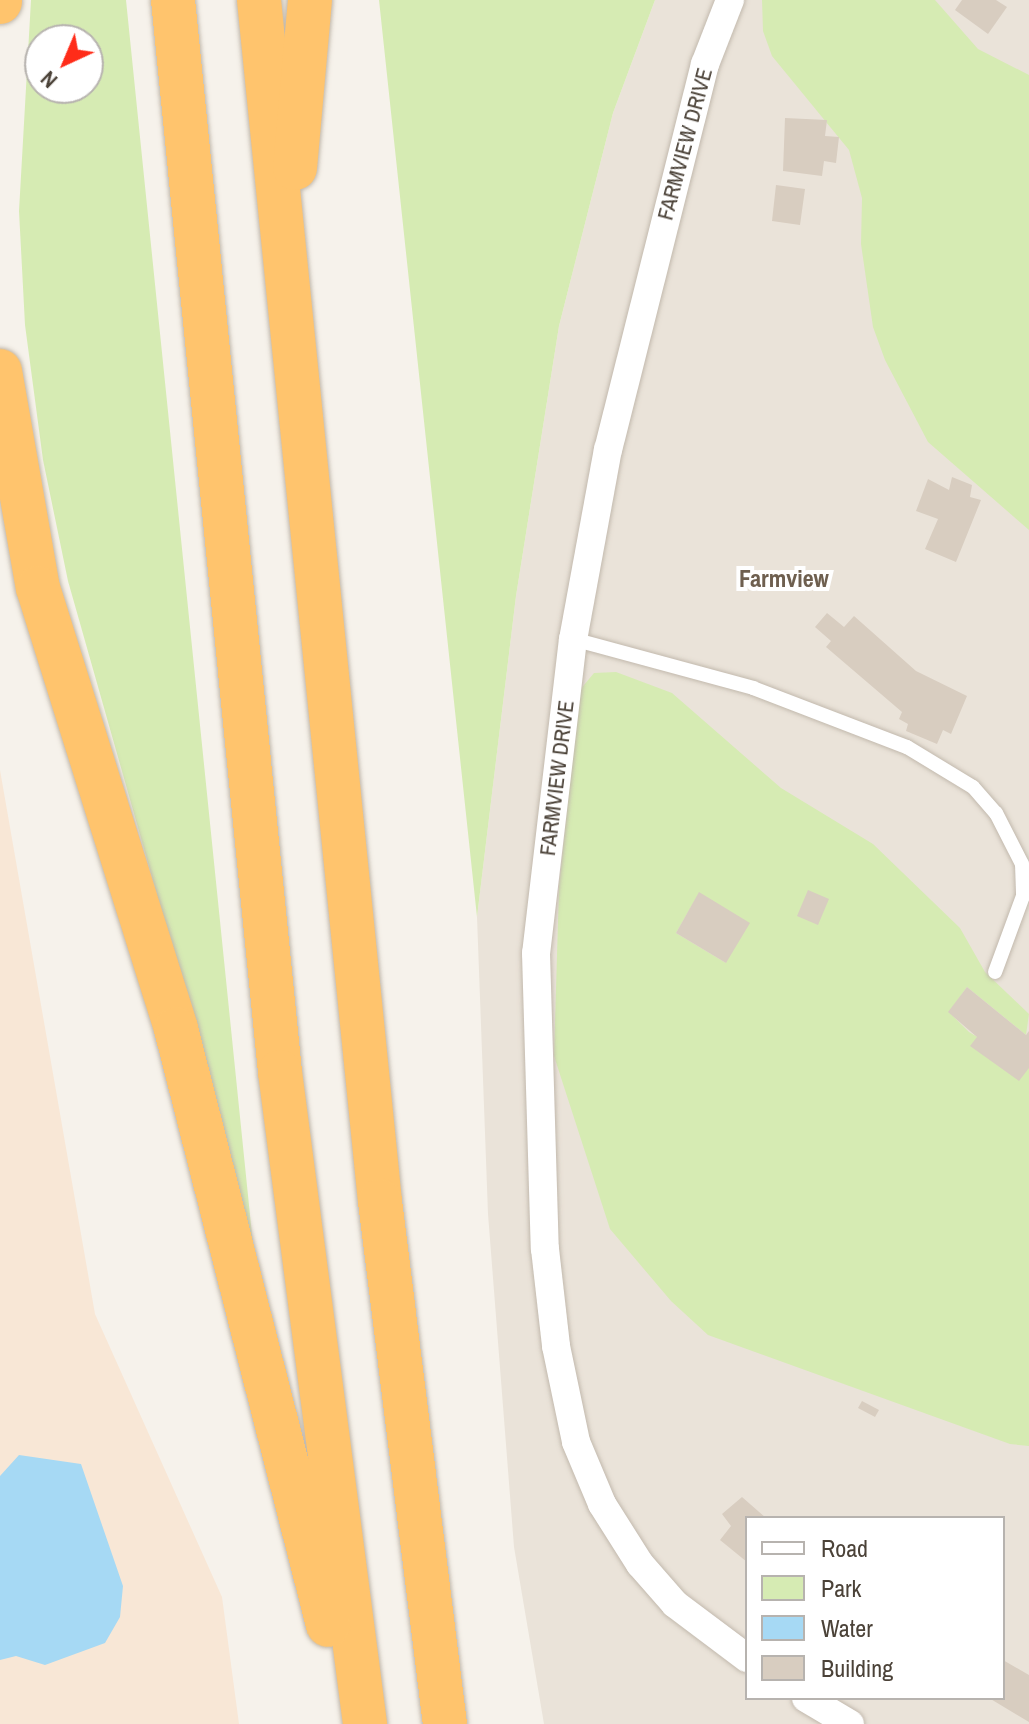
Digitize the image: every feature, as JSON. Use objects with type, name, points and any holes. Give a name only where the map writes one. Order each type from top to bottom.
[{"type":"highway","points":[[173,0],[280,1072],[365,1724]]},
{"type":"highway","points":[[259,0],[380,1201],[445,1724]]},
{"type":"highway","points":[[282,232],[293,188],[310,0]]},
{"type":"highway","points":[[0,371],[38,588],[176,1029],[354,1724]]},
{"type":"street","name":"FARMVIEW DRIVE","points":[[730,0],[705,64],[617,406],[573,639],[536,953],[545,1249],[556,1346],[576,1442],[602,1504],[636,1559],[675,1604],[745,1656]]},
{"type":"street","points":[[809,1700],[850,1724]]},
{"type":"lane","points":[[573,639],[753,688],[907,747],[973,787],[996,813],[1022,864],[1023,896],[995,972]]},
{"type":"shaded area","points":[[655,0],[1029,0],[1029,1724],[544,1724],[514,1547],[488,1214],[477,917],[516,596],[559,326],[613,113]]},
{"type":"shaded area","points":[[0,770],[95,1314],[222,1597],[239,1724],[0,1724]]},
{"type":"green space","points":[[31,0],[126,0],[255,1264],[194,1025],[68,581],[43,460],[25,325],[19,211],[25,104],[104,104],[104,24],[30,24]]},
{"type":"green space","points":[[379,0],[655,0],[613,113],[559,326],[516,596],[477,917]]},
{"type":"green space","points":[[762,0],[935,0],[978,49],[1029,75],[1029,530],[928,442],[885,360],[873,327],[861,244],[862,198],[849,150],[772,56],[763,31]]},
{"type":"green space","points":[[616,672],[672,693],[781,788],[873,844],[960,928],[985,972],[1029,1014],[1026,1035],[967,987],[949,1012],[969,1032],[1029,1068],[1029,1446],[1010,1444],[708,1335],[671,1301],[610,1229],[554,1056],[559,888],[579,691],[594,673]],"holes":[[[699,893],[726,963],[676,933]]]},
{"type":"water","points":[[19,1455],[81,1464],[123,1586],[120,1617],[105,1643],[45,1665],[16,1656],[0,1660],[0,1476]]},
{"type":"building","points":[[962,0],[996,0],[1007,7],[988,34],[955,10]]},
{"type":"building","points":[[785,118],[827,120],[825,136],[839,137],[836,163],[824,161],[822,176],[783,171]]},
{"type":"building","points":[[776,185],[805,189],[800,225],[772,221]]},
{"type":"building","points":[[952,477],[972,485],[970,497],[981,500],[956,562],[925,549],[938,519],[916,511],[928,479],[949,490]]},
{"type":"building","points":[[827,613],[844,627],[854,616],[916,671],[967,696],[951,734],[943,730],[937,744],[906,731],[908,724],[899,719],[902,712],[826,647],[831,641],[815,627]]},
{"type":"building","points":[[808,890],[829,899],[818,925],[797,916]]},
{"type":"building","points":[[699,892],[750,923],[726,963],[676,933]]},
{"type":"building","points":[[967,987],[1026,1035],[1029,1031],[1029,1068],[1019,1081],[970,1046],[977,1037],[948,1012]]},
{"type":"building","points":[[862,1401],[879,1410],[875,1417],[858,1408]]},
{"type":"building","points":[[742,1497],[764,1516],[745,1516],[745,1560],[720,1540],[731,1526],[722,1514]]},
{"type":"building","points":[[1005,1661],[1029,1675],[1029,1722],[992,1700],[1005,1700]]},
{"type":"district","name":"Farmview","points":[[784,579]]}]
